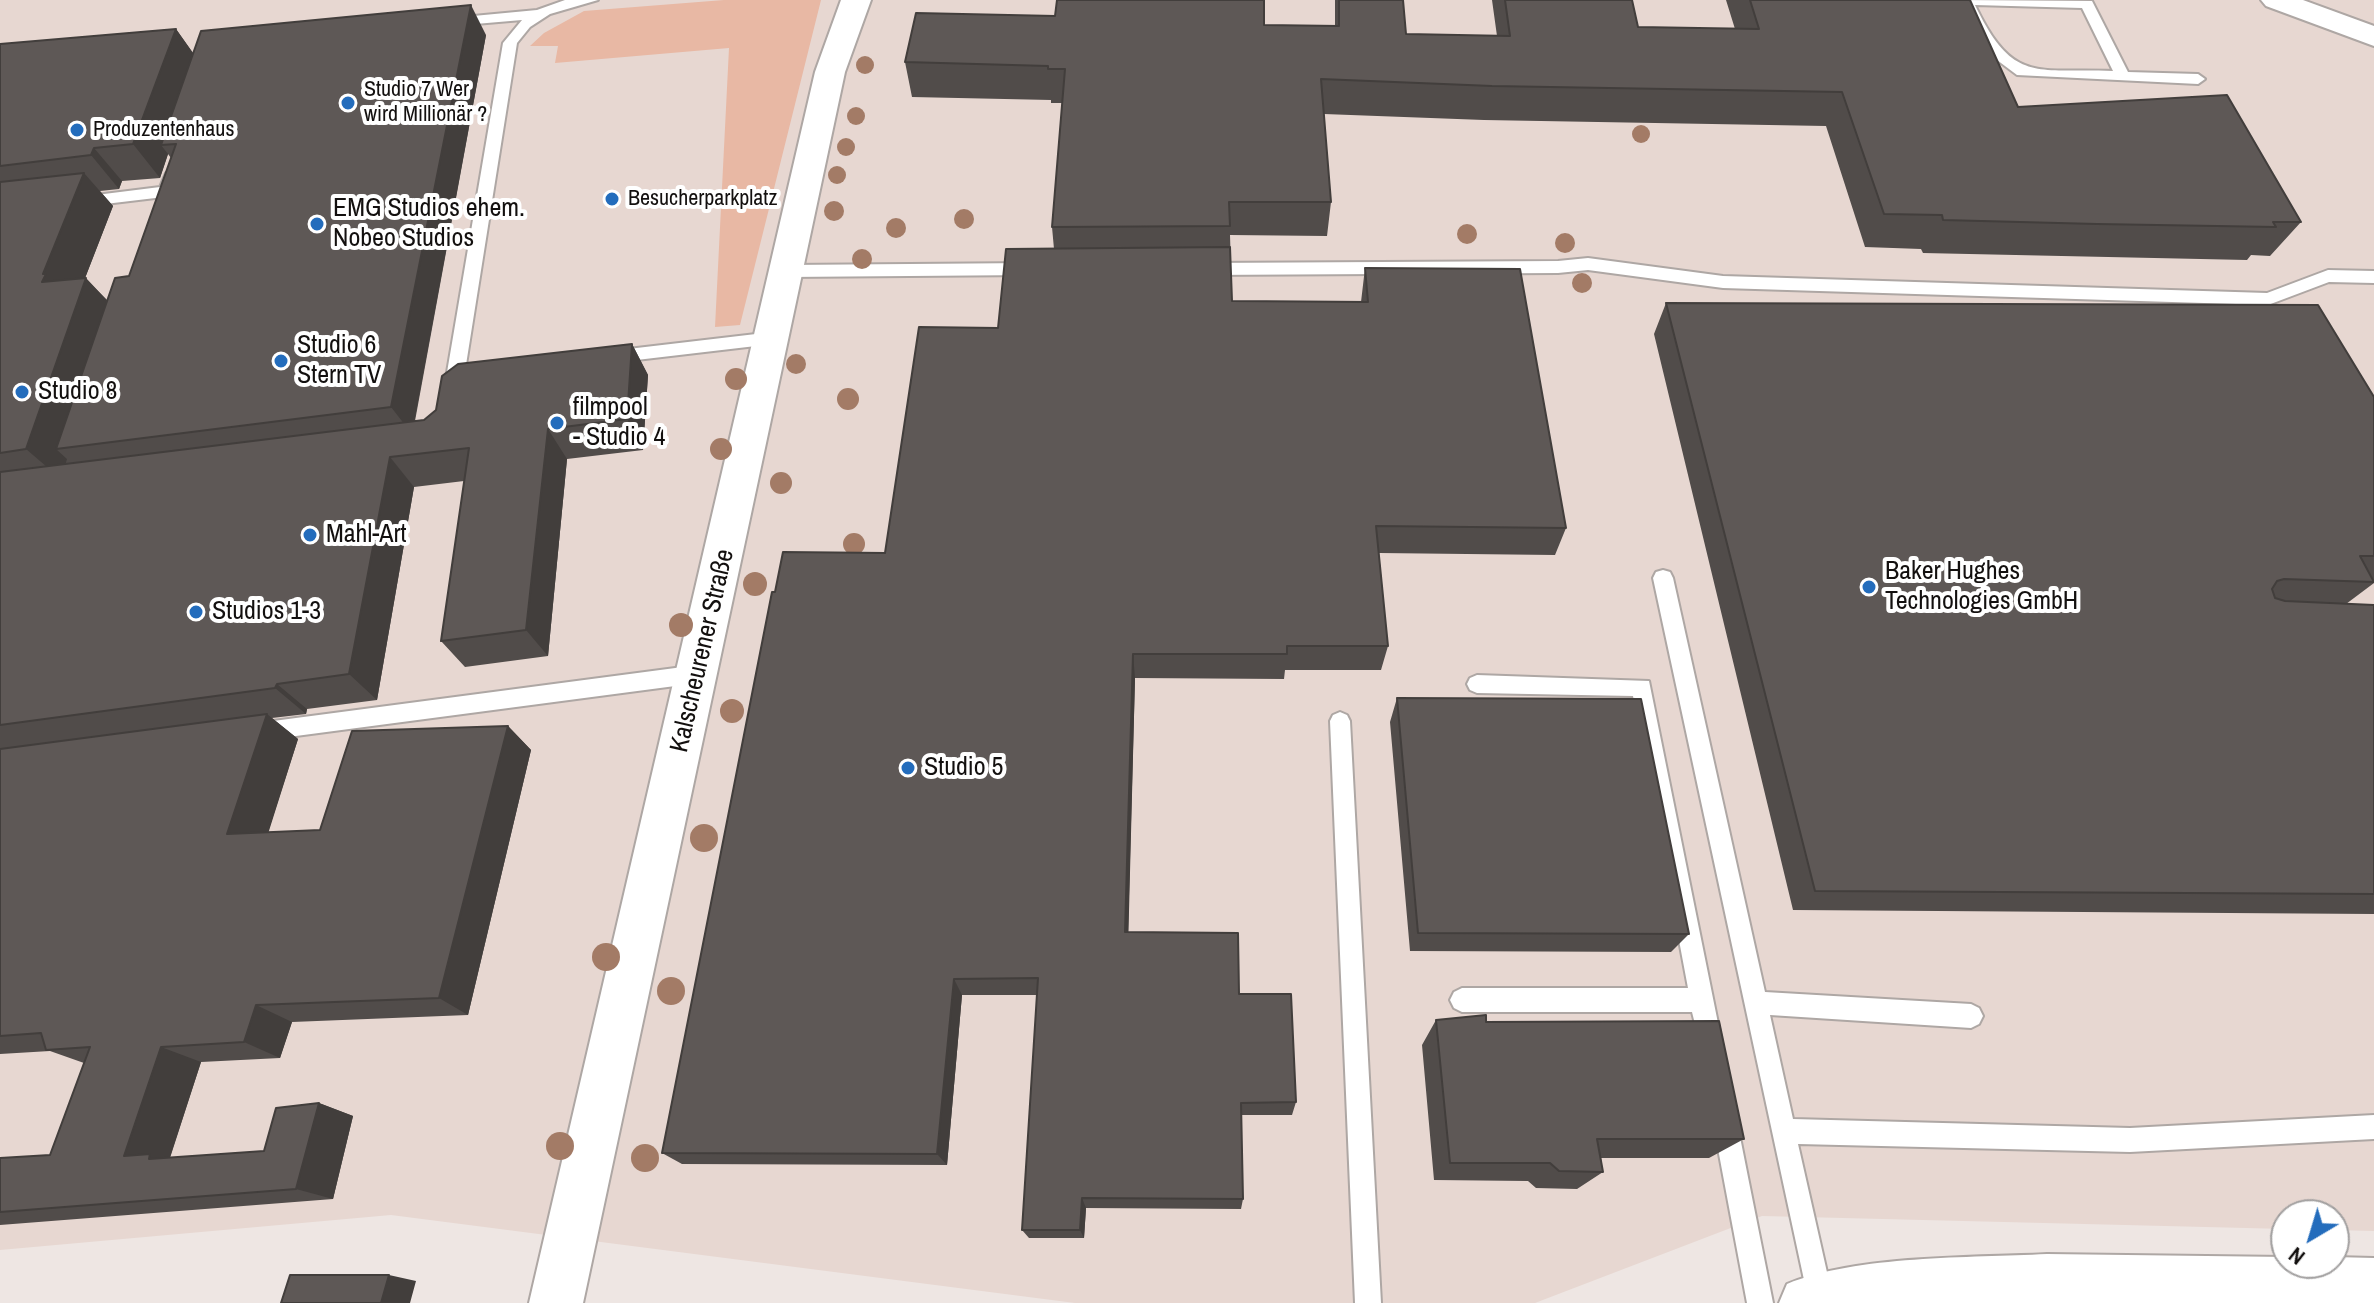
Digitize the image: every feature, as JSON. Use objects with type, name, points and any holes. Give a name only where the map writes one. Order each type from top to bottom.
[{"type":"street","name":"Kalscheurener Straße","points":[[556,1303],[830,72],[856,0]]},
{"type":"street","points":[[2276,0],[2374,37]]},
{"type":"street","points":[[1813,1301],[1899,1288],[2047,1281],[2374,1285]]},
{"type":"lane","points":[[436,24],[540,14],[573,2],[591,0]]},
{"type":"lane","points":[[2123,76],[2087,4],[1966,1],[1991,51],[2007,65],[2022,72],[2198,79]]},
{"type":"lane","points":[[452,401],[464,374],[510,43],[516,32],[540,14]]},
{"type":"lane","points":[[60,204],[164,200],[176,163]]},
{"type":"lane","points":[[1191,269],[1542,267],[1588,264],[1723,282],[2268,299],[2328,276],[2374,277]]},
{"type":"lane","points":[[787,271],[1048,269]]},
{"type":"lane","points":[[593,359],[773,338]]},
{"type":"lane","points":[[1663,578],[1783,1131],[1813,1301]]},
{"type":"lane","points":[[233,735],[698,674]]},
{"type":"lane","points":[[1477,684],[1642,687],[1716,1076]]},
{"type":"lane","points":[[1340,721],[1368,1303]]},
{"type":"lane","points":[[1462,1000],[1701,1000]]},
{"type":"lane","points":[[1755,1003],[1971,1016]]},
{"type":"lane","points":[[1722,1106],[1760,1303]]},
{"type":"lane","points":[[1783,1131],[2130,1140],[2374,1127]]},
{"type":"shaded area","points":[[0,0],[2374,0],[2374,1231],[2350,1230],[2350,1199],[2270,1199],[2270,1229],[1762,1216],[1535,1303],[1075,1303],[391,1215],[0,1250]]},
{"type":"shaded area","points":[[724,0],[821,0],[740,325],[715,327],[729,48],[555,63],[558,46],[530,46],[544,33],[584,11]]},
{"type":"building","points":[[1057,0],[1264,0],[1264,25],[1339,26],[1339,0],[1403,0],[1406,34],[1510,36],[1505,0],[1632,0],[1638,27],[1759,29],[1750,0],[1970,0],[2018,107],[2227,95],[2301,222],[2273,222],[2276,227],[2097,224],[1943,220],[1942,215],[1884,214],[1842,92],[1492,86],[1321,79],[1331,202],[1229,202],[1230,226],[1052,227],[1065,69],[905,62],[916,13],[1055,16]]},
{"type":"building","points":[[471,5],[391,407],[56,449],[115,278],[129,276],[176,144],[161,145],[201,31]]},
{"type":"building","name":"Produzentenhaus","points":[[176,29],[133,144],[94,148],[91,155],[0,166],[0,44]]},
{"type":"building","points":[[84,173],[42,282],[86,278],[26,449],[0,453],[0,182]]},
{"type":"building","points":[[1230,247],[1232,301],[1368,302],[1365,268],[1520,269],[1566,528],[1376,526],[1388,646],[1287,646],[1287,654],[1133,654],[1125,932],[1238,933],[1239,994],[1291,994],[1296,1102],[1241,1103],[1243,1199],[1082,1198],[1080,1230],[1022,1230],[1038,978],[954,979],[937,1154],[662,1153],[772,592],[775,592],[783,552],[885,553],[919,327],[998,328],[1006,249]]},
{"type":"building","name":"Baker Hughes Technologies GmbH","points":[[1666,303],[2318,305],[2374,397],[2374,556],[2360,556],[2374,582],[2284,579],[2277,581],[2272,589],[2275,598],[2285,601],[2374,605],[2374,894],[1815,891]]},
{"type":"building","points":[[632,344],[627,419],[548,429],[526,630],[441,641],[469,448],[390,457],[349,674],[277,684],[275,688],[0,725],[0,472],[424,420],[436,410],[442,376],[458,364]]},
{"type":"building","points":[[1397,698],[1641,699],[1689,934],[1418,933]]},
{"type":"building","points":[[267,714],[227,834],[320,830],[352,731],[508,726],[439,998],[256,1005],[244,1042],[161,1047],[124,1156],[150,1154],[149,1159],[264,1151],[276,1108],[319,1103],[296,1189],[0,1212],[0,1158],[50,1155],[90,1047],[46,1050],[41,1033],[0,1036],[0,749]]},
{"type":"building","points":[[1486,1015],[1486,1022],[1719,1021],[1744,1139],[1597,1139],[1603,1172],[1559,1171],[1550,1163],[1450,1163],[1436,1020]]},
{"type":"building","points":[[290,1275],[389,1275],[381,1303],[281,1303]]},
{"type":"place","name":"Studio 7 Wer wird Millionär ?","points":[[348,103]]},
{"type":"place","name":"Produzentenhaus","points":[[77,130]]},
{"type":"place","name":"Besucherparkplatz","points":[[612,199]]},
{"type":"place","name":"EMG Studios ehem. Nobeo Studios","points":[[317,224]]},
{"type":"place","name":"Studio 6 Stern TV","points":[[281,361]]},
{"type":"place","name":"Studio 8","points":[[22,392]]},
{"type":"place","name":"filmpool - Studio 4","points":[[557,423]]},
{"type":"place","name":"Mahl-Art","points":[[310,535]]},
{"type":"place","name":"Baker Hughes Technologies GmbH","points":[[1869,587]]},
{"type":"place","name":"Studios 1-3","points":[[196,612]]},
{"type":"place","name":"Studio 5","points":[[908,768]]}]
